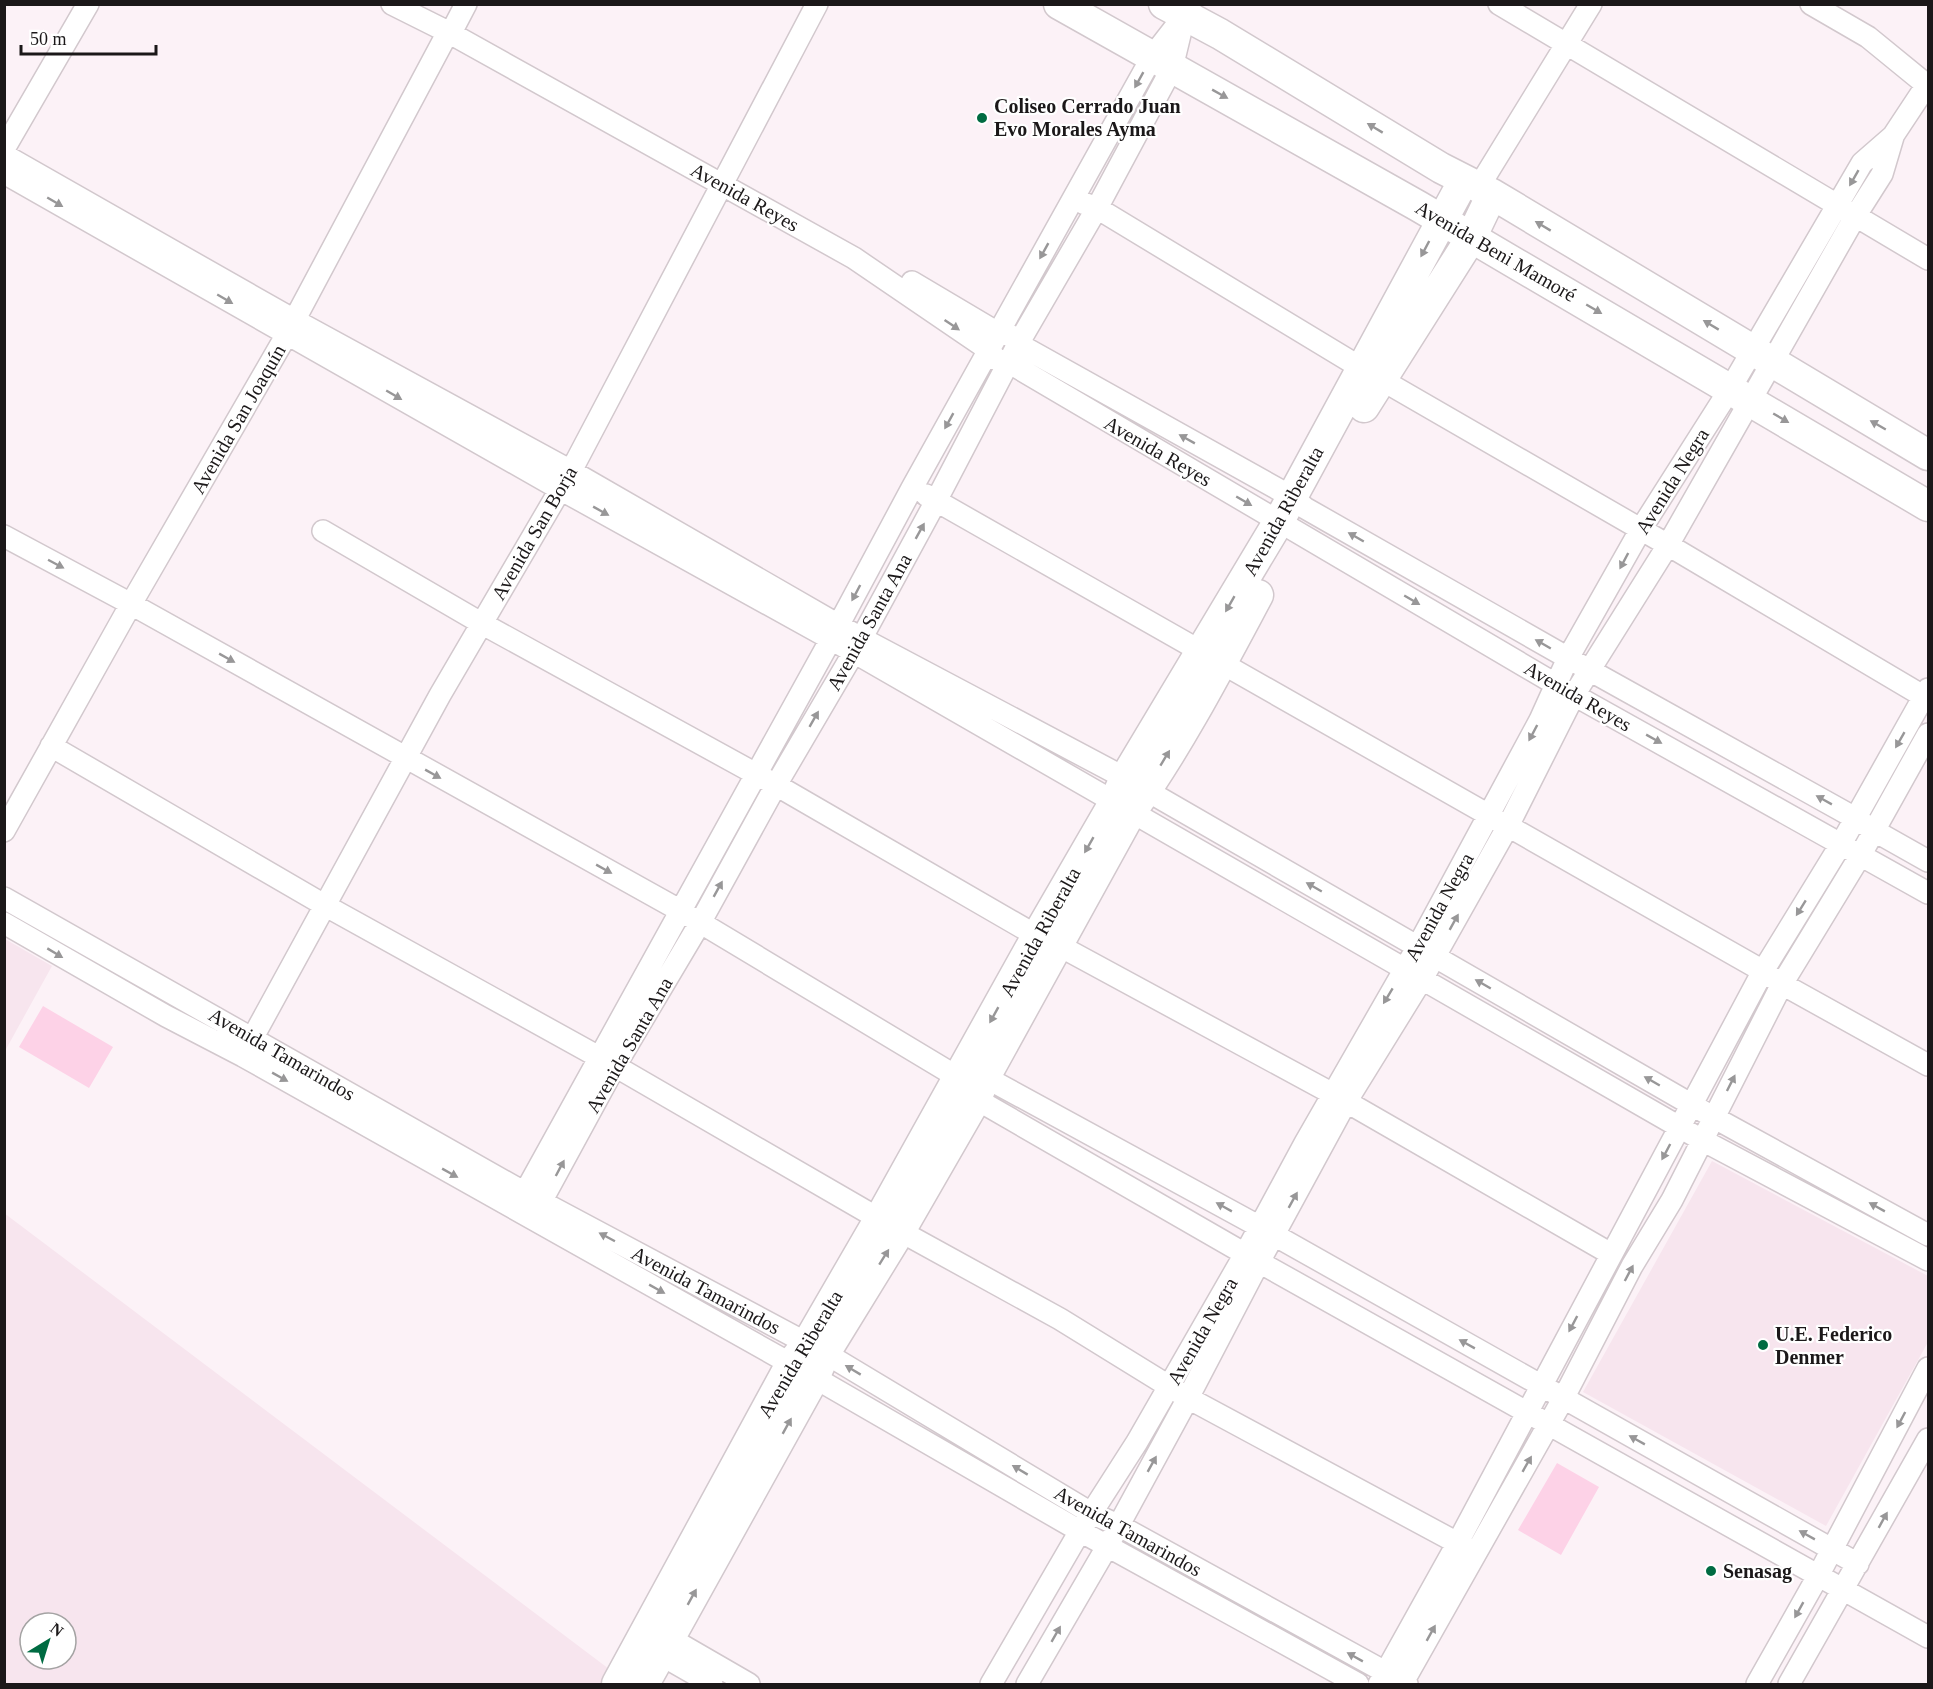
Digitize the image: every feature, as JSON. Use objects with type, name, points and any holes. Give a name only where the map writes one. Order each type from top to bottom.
[{"type":"street","points":[[4,149],[88,4]]},
{"type":"street","name":"Avenida Reyes","points":[[392,4],[451,29]]},
{"type":"street","name":"Avenida Reyes","points":[[409,4],[726,180],[993,341],[1010,334],[1013,353],[1292,514],[1568,658],[1929,861]]},
{"type":"street","name":"Avenida San Joaquín","points":[[4,831],[130,604],[290,327],[466,4]]},
{"type":"street","name":"Avenida San Borja","points":[[243,1056],[481,623],[566,480],[817,4]]},
{"type":"street","name":"Avenida Beni Mamoré","points":[[1059,4],[1441,220],[1929,506]]},
{"type":"street","points":[[1499,4],[1929,258]]},
{"type":"street","points":[[1478,187],[1591,4]]},
{"type":"street","points":[[1811,4],[1868,37],[1928,84]]},
{"type":"street","points":[[1179,8],[1929,455]]},
{"type":"street","name":"Avenida Santa Ana","points":[[607,1062],[700,922],[857,645],[936,501],[1013,353],[1097,208],[1162,62],[1179,8]]},
{"type":"street","name":"Avenida Santa Ana","points":[[529,1206],[607,1062],[681,911],[993,341],[1073,200],[1162,62]]},
{"type":"street","name":"Avenida Negra","points":[[991,1684],[1086,1522],[1252,1258],[1340,1098],[1426,951],[1508,826],[1574,695],[1668,545],[1740,395],[1847,210],[1882,174],[1893,136],[1928,84]]},
{"type":"street","points":[[4,155],[290,327]]},
{"type":"street","points":[[4,173],[290,327],[1129,796],[1426,951],[1713,1117],[1929,1235]]},
{"type":"street","name":"Avenida Riberalta","points":[[617,1684],[655,1641],[809,1360],[973,1085],[1047,941],[1129,796],[1211,659],[1372,373],[1441,220],[1478,187]]},
{"type":"street","name":"Avenida Riberalta","points":[[1372,373],[1471,238],[1478,187]]},
{"type":"street","points":[[1073,200],[1097,208],[1372,373],[1927,695],[1841,844],[1763,971],[1540,1386],[1467,1549],[1395,1682]]},
{"type":"street","name":"Avenida Negra","points":[[1426,951],[1489,816],[1540,720],[1568,658],[1641,530],[1740,395]]},
{"type":"street","points":[[912,488],[1763,971],[1782,984],[1929,1065]]},
{"type":"street","name":"Avenida Reyes","points":[[1292,514],[1574,695],[1929,893]]},
{"type":"street","points":[[322,531],[481,623],[776,785],[1047,941],[1340,1098],[1611,1254]]},
{"type":"street","points":[[4,536],[681,911],[973,1085],[1252,1258],[1929,1637]]},
{"type":"street","points":[[1467,1549],[1549,1425],[1632,1266],[1672,1200],[1782,984],[1860,856],[1929,735]]},
{"type":"street","points":[[51,746],[326,906],[607,1062],[1060,1319],[1188,1398],[1467,1549]]},
{"type":"street","points":[[1129,796],[1413,974],[1702,1140],[1929,1260]]},
{"type":"street","name":"Avenida Tamarindos","points":[[4,898],[253,1037],[529,1206]]},
{"type":"street","name":"Avenida Tamarindos","points":[[4,922],[156,1010],[529,1206],[809,1360],[1086,1522],[1108,1545],[1358,1684]]},
{"type":"street","points":[[973,1085],[1267,1231],[1858,1564]]},
{"type":"street","name":"Avenida Negra","points":[[1034,1682],[1188,1398],[1252,1258]]},
{"type":"street","points":[[1757,1684],[1818,1576],[1929,1368]]},
{"type":"street","points":[[1789,1684],[1929,1438]]},
{"type":"street","name":"Avenida Tamarindos","points":[[1086,1522],[1118,1525],[1395,1682]]},
{"type":"street","points":[[655,1641],[712,1684]]},
{"type":"street","points":[[655,1641],[749,1684]]},
{"type":"street","name":"Avenida Riberalta","points":[[644,1684],[655,1641]]},
{"type":"shaded area","points":[[5,939],[52,966],[5,1051]]},
{"type":"shaded area","points":[[43,1006],[113,1047],[89,1088],[19,1047]]},
{"type":"shaded area","points":[[1712,1161],[1928,1276],[1928,1342],[1826,1526],[1583,1392]]},
{"type":"shaded area","points":[[4,1213],[613,1672],[606,1684],[5,1684]]},
{"type":"shaded area","points":[[1557,1463],[1599,1487],[1561,1555],[1518,1530]]},
{"type":"place","name":"Coliseo Cerrado Juan Evo Morales Ayma","points":[[982,118]]},
{"type":"place","name":"U.E. Federico Denmer","points":[[1763,1345]]},
{"type":"place","name":"Senasag","points":[[1711,1571]]}]
